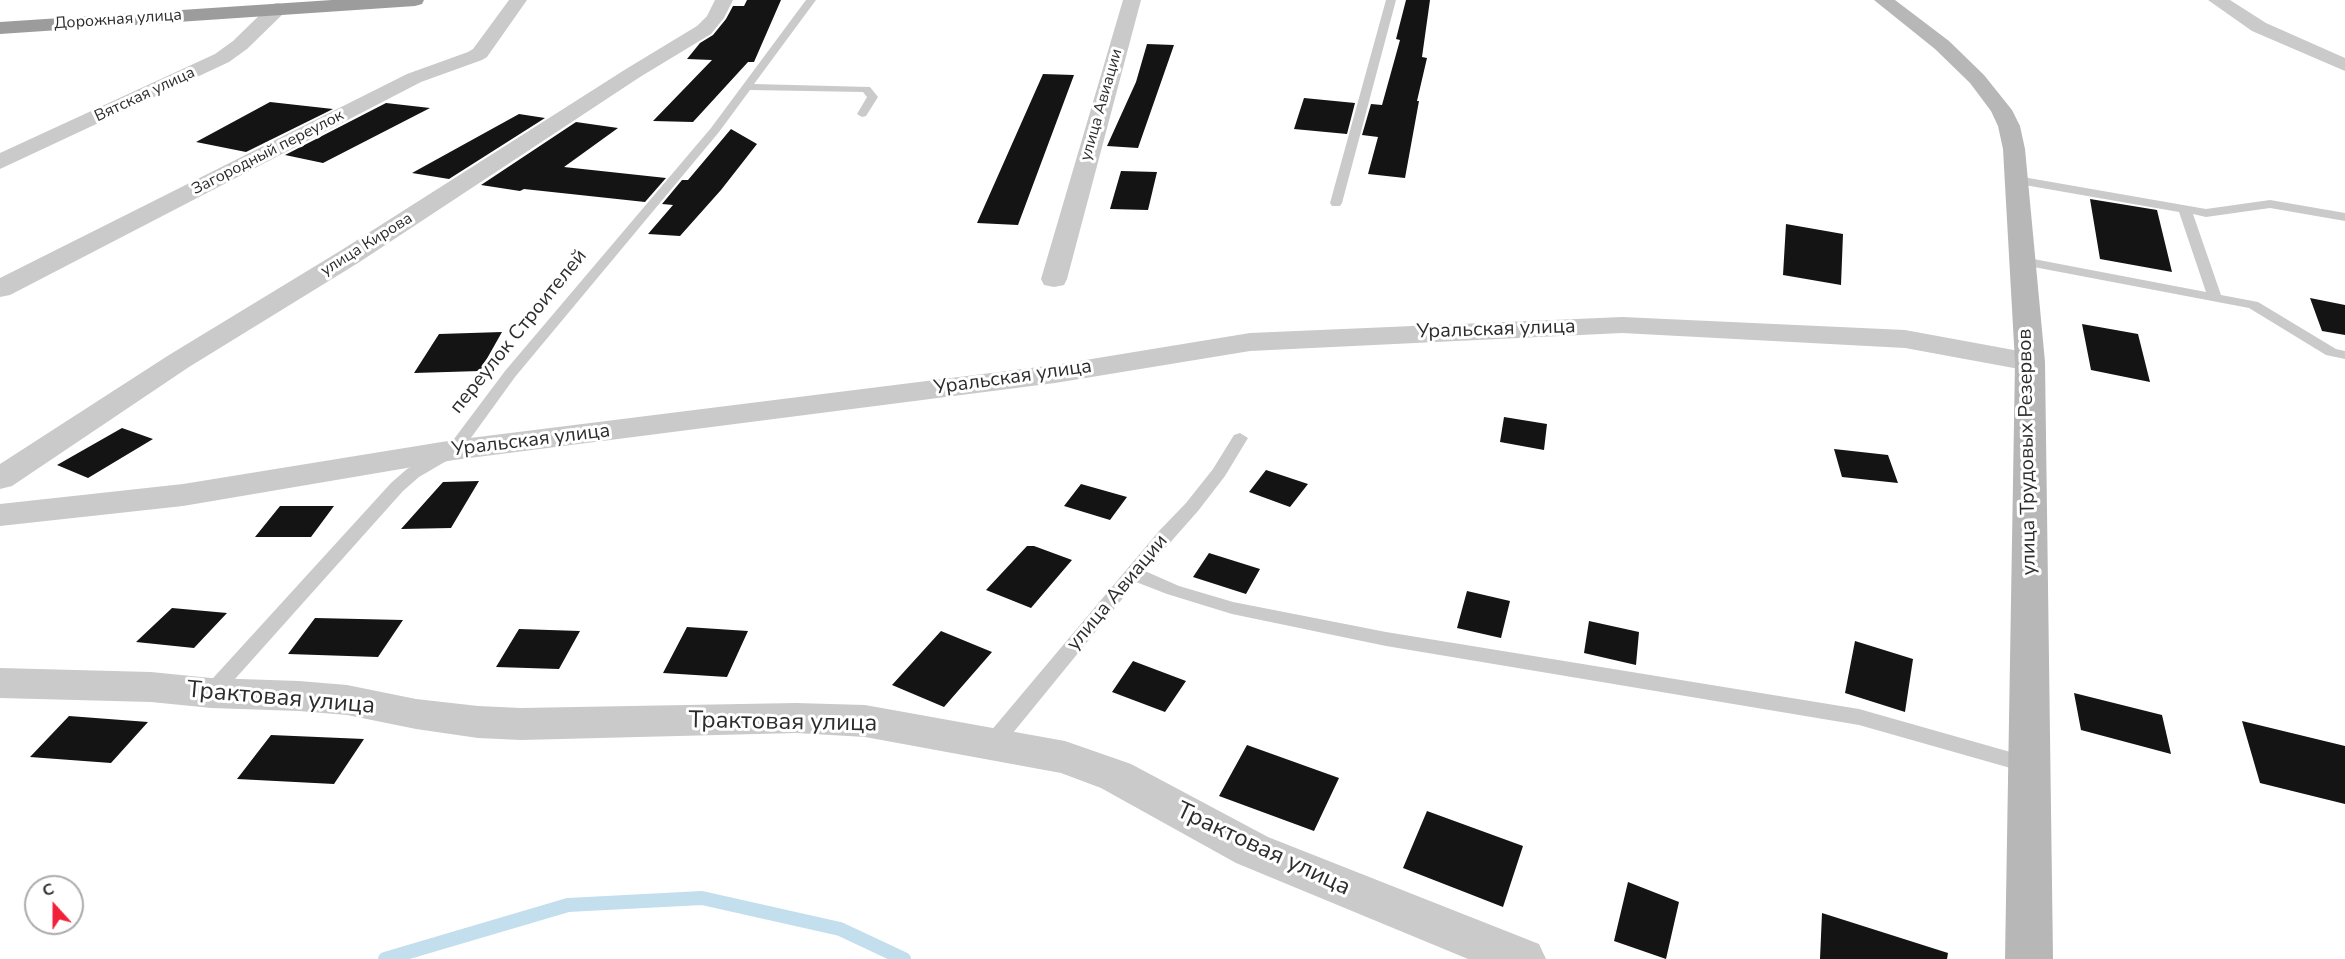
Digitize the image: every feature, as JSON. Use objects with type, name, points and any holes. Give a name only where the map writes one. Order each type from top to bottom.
[{"type":"highway","name":"Дорожная улица","points":[[4,30],[415,0]]},
{"type":"main road","name":"улица Трудовых Резервов","points":[[1883,0],[1949,50],[1990,95],[2008,126],[2014,149],[2030,362],[2029,959]]},
{"type":"street","name":"Загородный переулок","points":[[0,289],[414,78],[475,56],[480,53],[518,0]]},
{"type":"street","name":"улица Кирова","points":[[0,479],[179,361],[349,257],[633,73],[704,30],[715,18],[724,0]]},
{"type":"street","name":"улица Авиации","points":[[1054,279],[1132,0]]},
{"type":"street","points":[[2217,0],[2259,27],[2345,65]]},
{"type":"street","name":"Вятская улица","points":[[0,162],[222,58],[240,45],[277,9]]},
{"type":"street","name":"Уральская улица","points":[[0,514],[183,495],[454,450],[1055,374],[1251,342],[1622,325],[1905,339],[2030,362]]},
{"type":"street","name":"Трактовая улица","points":[[0,683],[151,687],[211,693],[338,699],[426,715],[521,724],[796,718],[865,721],[1065,757],[1116,776],[1252,850],[1522,959]]},
{"type":"lane","name":"переулок Строителей","points":[[211,693],[398,487],[413,473],[454,450],[510,374],[715,130],[811,0]]},
{"type":"lane","points":[[1336,203],[1391,0]]},
{"type":"lane","points":[[746,87],[866,89],[873,97],[862,114]]},
{"type":"lane","points":[[2017,180],[2206,213],[2270,204],[2345,217]]},
{"type":"lane","points":[[2185,210],[2215,298]]},
{"type":"lane","points":[[2023,261],[2253,305],[2331,352],[2345,355]]},
{"type":"lane","name":"улица Авиации","points":[[992,744],[1133,573],[1192,507],[1219,472],[1240,438]]},
{"type":"lane","points":[[1133,573],[1173,590],[1232,608],[1410,643],[1859,717],[2029,765]]},
{"type":"building","points":[[747,0],[781,0],[754,62],[748,62],[693,122],[653,121],[712,60],[687,59],[700,43],[713,35],[733,6],[744,6]]},
{"type":"building","points":[[1406,0],[1430,0],[1422,57],[1427,58],[1417,101],[1419,101],[1405,178],[1368,174],[1378,137],[1362,135],[1371,104],[1382,105],[1400,40],[1396,39]]},
{"type":"building","points":[[1147,44],[1174,45],[1138,148],[1107,146],[1136,82]]},
{"type":"building","points":[[1043,74],[1074,75],[1018,225],[977,223]]},
{"type":"building","points":[[1304,98],[1355,103],[1347,134],[1294,129]]},
{"type":"building","points":[[270,102],[333,109],[246,152],[196,142]]},
{"type":"building","points":[[386,103],[430,108],[323,163],[285,155]]},
{"type":"building","points":[[519,114],[545,118],[449,179],[412,173]]},
{"type":"building","points":[[576,122],[618,128],[564,167],[666,178],[645,202],[524,189],[520,191],[481,185]]},
{"type":"building","points":[[731,129],[757,144],[721,190],[680,236],[648,234],[673,205],[662,204],[682,180],[688,180]]},
{"type":"building","points":[[1121,171],[1157,172],[1148,210],[1110,209]]},
{"type":"building","points":[[2090,199],[2157,210],[2172,272],[2100,259]]},
{"type":"building","points":[[1786,224],[1843,234],[1841,285],[1783,275]]},
{"type":"building","points":[[2310,298],[2345,305],[2345,335],[2322,331]]},
{"type":"building","points":[[2082,324],[2138,334],[2150,382],[2091,370]]},
{"type":"building","points":[[502,332],[480,371],[414,373],[439,334]]},
{"type":"building","points":[[1504,417],[1547,424],[1544,450],[1500,442]]},
{"type":"building","points":[[122,428],[153,439],[88,478],[57,465]]},
{"type":"building","points":[[1834,449],[1888,455],[1898,483],[1842,477]]},
{"type":"building","points":[[1266,470],[1308,484],[1290,507],[1249,492]]},
{"type":"building","points":[[479,481],[451,528],[401,529],[443,482]]},
{"type":"building","points":[[1081,484],[1127,497],[1110,520],[1064,506]]},
{"type":"building","points":[[280,506],[334,506],[311,537],[255,537]]},
{"type":"building","points":[[1027,546],[1034,546],[1072,560],[1031,608],[986,590]]},
{"type":"building","points":[[1209,553],[1260,569],[1246,594],[1193,577]]},
{"type":"building","points":[[1467,591],[1510,601],[1501,638],[1457,628]]},
{"type":"building","points":[[172,608],[227,613],[194,648],[136,642]]},
{"type":"building","points":[[315,618],[403,620],[378,657],[288,654]]},
{"type":"building","points":[[1589,621],[1639,632],[1636,665],[1584,653]]},
{"type":"building","points":[[687,627],[748,631],[727,677],[663,673]]},
{"type":"building","points":[[519,629],[580,631],[559,669],[496,667]]},
{"type":"building","points":[[941,631],[992,652],[944,707],[892,685]]},
{"type":"building","points":[[1855,641],[1913,659],[1905,712],[1845,693]]},
{"type":"building","points":[[1133,661],[1186,681],[1165,712],[1112,692]]},
{"type":"building","points":[[2074,693],[2162,715],[2171,754],[2081,730]]},
{"type":"building","points":[[69,716],[148,722],[111,763],[30,757]]},
{"type":"building","points":[[2242,721],[2345,746],[2345,804],[2260,783]]},
{"type":"building","points":[[271,735],[364,739],[334,784],[237,779]]},
{"type":"building","points":[[1247,745],[1339,778],[1314,831],[1219,796]]},
{"type":"building","points":[[1427,811],[1523,846],[1503,907],[1403,868]]},
{"type":"building","points":[[1628,882],[1679,902],[1666,959],[1614,941]]},
{"type":"building","points":[[1822,913],[1948,953],[1947,959],[1820,959]]},
{"type":"waterway","points":[[385,959],[568,905],[702,898],[840,929],[904,959]]}]
